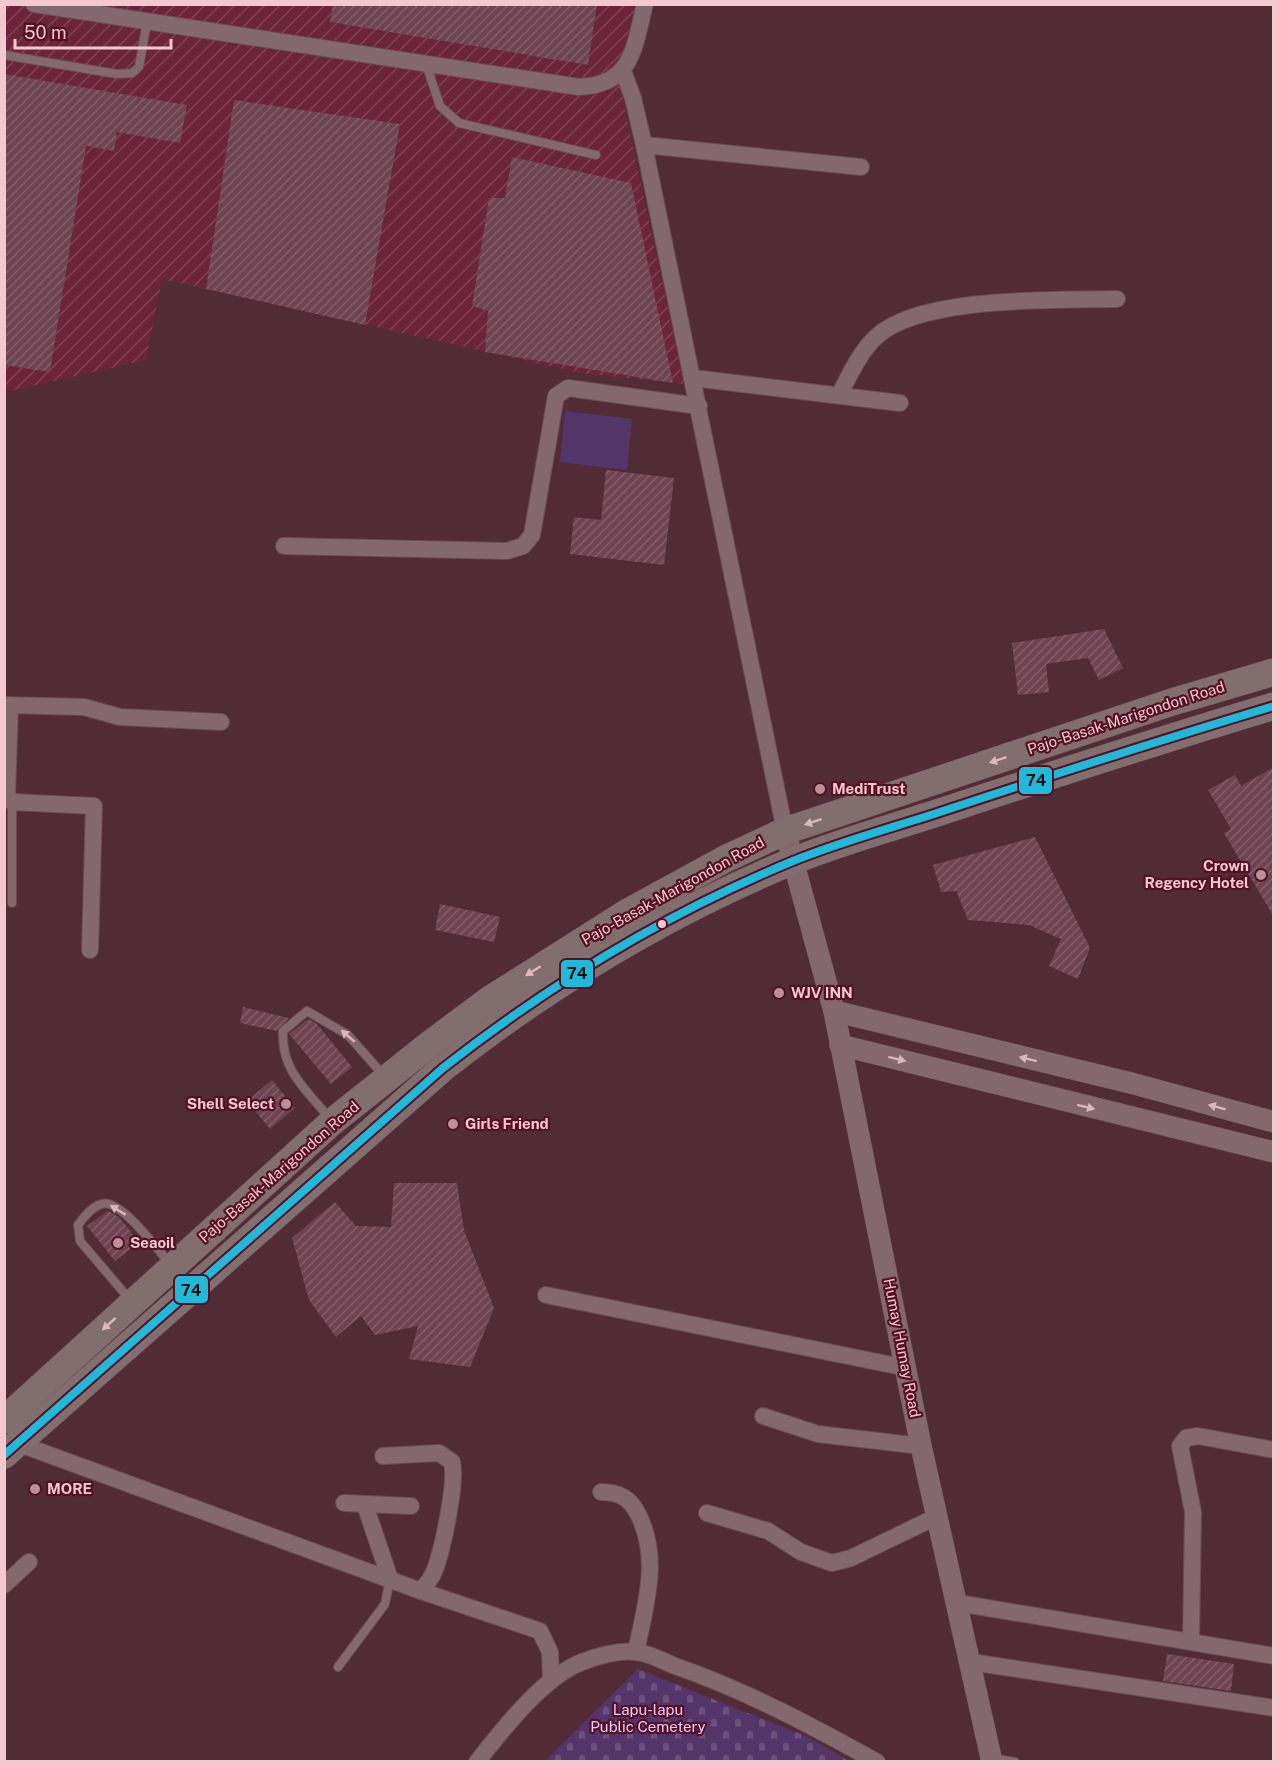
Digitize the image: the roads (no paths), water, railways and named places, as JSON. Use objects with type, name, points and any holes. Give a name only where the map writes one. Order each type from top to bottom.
[{"type":"main road","name":"Pajo-Basak-Marigondon Road","points":[[9,1439],[132,1303],[332,1122],[489,1000],[577,944],[725,859],[785,831],[1172,702],[1274,672]]},
{"type":"main road","name":"Pajo-Basak-Marigondon Road","points":[[9,1439],[397,1107],[501,1023],[641,935],[795,860],[1124,751],[1274,706]]},
{"type":"street","points":[[34,4],[119,11],[147,22],[579,87],[598,84],[623,71],[631,59],[645,4]]},
{"type":"street","points":[[623,71],[633,98],[644,145],[785,831]]},
{"type":"street","points":[[644,145],[861,167]]},
{"type":"street","points":[[839,395],[862,352],[877,336],[906,318],[963,306],[1117,299]]},
{"type":"street","points":[[693,378],[900,403]]},
{"type":"street","points":[[284,546],[507,551],[523,546],[532,534],[556,396],[568,388],[699,406]]},
{"type":"street","points":[[90,950],[94,806],[12,802],[7,795],[7,705],[84,707],[120,717],[221,722]]},
{"type":"street","name":"Humay Humay Road","points":[[785,831],[795,860],[834,1011],[921,1446],[958,1603],[991,1760]]},
{"type":"street","points":[[834,1011],[1131,1083],[1274,1122]]},
{"type":"street","points":[[840,1045],[1274,1152]]},
{"type":"street","points":[[1122,1116],[1131,1083]]},
{"type":"street","points":[[546,1295],[907,1368]]},
{"type":"street","points":[[762,1416],[818,1434],[921,1446]]},
{"type":"street","points":[[1191,1642],[1193,1512],[1180,1446],[1186,1438],[1198,1436],[1274,1450]]},
{"type":"street","points":[[9,1439],[421,1591],[540,1631],[550,1652],[551,1680]]},
{"type":"street","points":[[383,1456],[439,1453],[452,1462],[453,1481],[438,1560],[432,1576],[421,1591]]},
{"type":"street","points":[[601,1492],[622,1495],[634,1506],[650,1543],[651,1568],[636,1652]]},
{"type":"street","points":[[344,1503],[411,1506]]},
{"type":"street","points":[[365,1505],[390,1579]]},
{"type":"street","points":[[707,1513],[768,1531],[801,1552],[832,1563],[851,1558],[938,1516]]},
{"type":"street","points":[[4,1586],[30,1562]]},
{"type":"street","points":[[958,1603],[1274,1656]]},
{"type":"street","points":[[477,1761],[500,1733],[551,1680],[580,1663],[607,1655],[636,1652],[712,1679],[826,1733],[876,1761]]},
{"type":"street","points":[[971,1662],[1274,1708]]},
{"type":"lane","points":[[4,55],[117,74],[132,73],[139,67],[147,22]]},
{"type":"lane","points":[[426,64],[440,106],[459,123],[597,155]]},
{"type":"lane","points":[[12,802],[12,903]]},
{"type":"lane","points":[[332,1122],[286,1065],[282,1049],[283,1031],[296,1017],[307,1011],[348,1035],[387,1079]]},
{"type":"lane","points":[[132,1303],[80,1241],[78,1226],[84,1218],[101,1204],[109,1204],[129,1217],[172,1267]]},
{"type":"lane","points":[[338,1667],[385,1604],[390,1579]]},
{"type":"lane","points":[[991,1760],[1015,1761]]},
{"type":"place","name":"MediTrust","points":[[820,789]]},
{"type":"place","name":"Crown Regency Hotel","points":[[1261,875]]},
{"type":"place","name":"WJV INN","points":[[779,993]]},
{"type":"place","name":"Shell Select","points":[[286,1104]]},
{"type":"place","name":"Girls Friend","points":[[453,1124]]},
{"type":"place","name":"Seaoil","points":[[118,1243]]},
{"type":"place","name":"MORE","points":[[35,1489]]},
{"type":"park label","name":"Lapu-lapu Public Cemetery","points":[[648,1718]]}]
